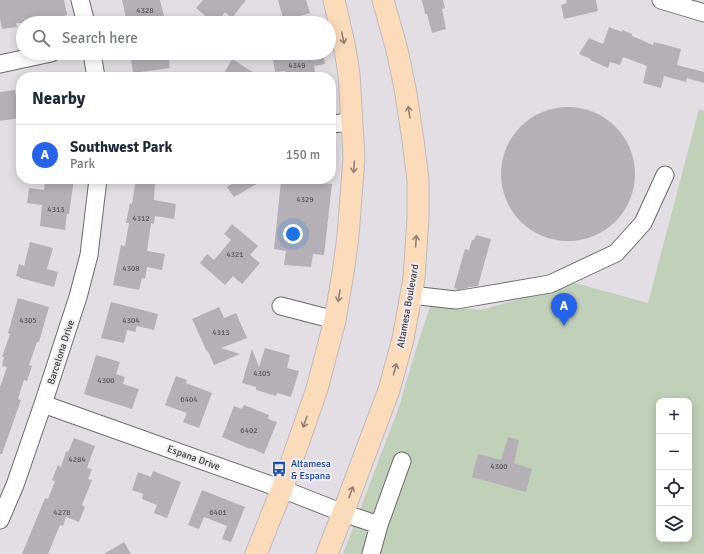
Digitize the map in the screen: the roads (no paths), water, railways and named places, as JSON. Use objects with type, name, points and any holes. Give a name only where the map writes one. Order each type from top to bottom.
[{"type":"main road","points":[[256,554],[282,489],[317,389],[335,320],[348,236],[354,158],[353,122],[349,74],[334,0]]},
{"type":"main road","name":"Altamesa Boulevard","points":[[327,554],[389,390],[403,338],[414,278],[418,218],[418,180],[405,88],[397,50],[383,0]]},
{"type":"street","points":[[80,0],[84,16]]},
{"type":"street","points":[[663,1],[704,13]]},
{"type":"street","points":[[0,64],[19,60]]},
{"type":"street","points":[[93,60],[95,72]]},
{"type":"street","points":[[336,124],[353,122]]},
{"type":"street","points":[[411,295],[456,300],[550,284],[616,253],[643,223],[665,175]]},
{"type":"street","name":"Barcelona Drive","points":[[0,520],[15,485],[78,297],[89,255],[97,184]]},
{"type":"street","points":[[281,306],[335,320]]},
{"type":"street","name":"Espana Drive","points":[[43,404],[282,489],[343,513],[379,524]]},
{"type":"street","points":[[371,554],[379,524],[402,461]]},
{"type":"place","name":"Southwest Park","points":[[564,326]]},
{"type":"place","name":"Altamesa & Espana","points":[[279,469]]}]
